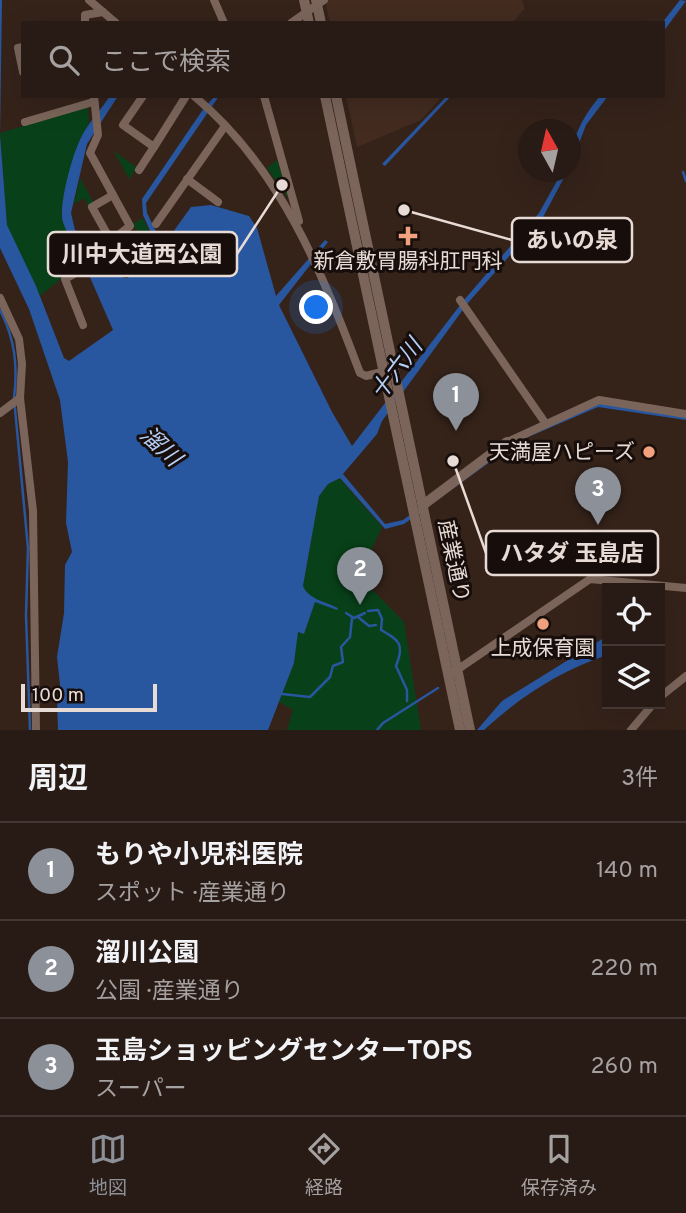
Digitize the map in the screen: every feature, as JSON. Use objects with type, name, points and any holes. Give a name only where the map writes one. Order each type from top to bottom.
[{"type":"street","points":[[89,0],[114,21]]},
{"type":"street","points":[[214,0],[223,21]]},
{"type":"street","points":[[307,11],[319,2]]},
{"type":"street","points":[[319,2],[321,21]]},
{"type":"street","points":[[85,21],[85,15],[103,12]]},
{"type":"street","points":[[21,47],[18,48],[21,62]]},
{"type":"street","points":[[142,98],[123,125],[154,147]]},
{"type":"street","points":[[139,170],[185,98]]},
{"type":"street","points":[[265,98],[302,235]]},
{"type":"street","points":[[325,98],[388,371]]},
{"type":"street","points":[[336,98],[388,371]]},
{"type":"street","points":[[25,122],[94,99],[98,135],[90,153],[130,226],[113,239],[102,256],[65,279],[83,325]]},
{"type":"street","points":[[197,99],[225,126],[290,212],[327,287],[360,373],[366,376],[388,371]]},
{"type":"street","points":[[156,224],[225,126]]},
{"type":"street","points":[[187,179],[202,196],[218,202]]},
{"type":"street","points":[[113,195],[92,207],[113,239],[130,253]]},
{"type":"street","points":[[0,298],[19,339],[22,364],[20,398],[33,511],[36,730]]},
{"type":"street","points":[[463,304],[546,424]]},
{"type":"street","name":"産業通り","points":[[388,371],[397,385],[401,399],[453,672],[460,730]]},
{"type":"street","name":"産業通り","points":[[388,371],[391,412],[453,672],[471,730]]},
{"type":"street","points":[[0,413],[20,398]]},
{"type":"street","points":[[422,505],[507,442],[603,400],[686,414]]},
{"type":"street","points":[[453,672],[590,579],[686,587]]},
{"type":"street","points":[[665,693],[686,676]]},
{"type":"street","points":[[631,730],[649,709]]},
{"type":"shaded area","points":[[325,0],[522,0],[525,8],[514,21],[330,21]]},
{"type":"shaded area","points":[[346,98],[440,98],[421,120],[357,147]]},
{"type":"green space","points":[[88,107],[89,124],[78,143],[61,212],[68,233],[89,262],[79,264],[40,296],[7,225],[0,133]]},
{"type":"green space","points":[[114,151],[137,168],[129,179]]},
{"type":"green space","points":[[277,160],[291,202],[267,168]]},
{"type":"green space","points":[[80,178],[93,202],[88,205],[84,198],[74,204]]},
{"type":"green space","points":[[143,218],[154,246],[134,227],[133,224]]},
{"type":"green space","points":[[339,478],[382,527],[359,576],[404,622],[421,730],[287,730],[293,710],[279,702],[294,663],[298,632],[304,634],[315,602],[338,608],[313,598],[303,586],[319,496],[328,484]]},
{"type":"water","points":[[0,0],[2,0],[0,135]]},
{"type":"water","points":[[680,0],[686,1],[665,29],[664,21]]},
{"type":"water","name":"溜川","points":[[108,98],[117,98],[87,144],[71,213],[75,230],[124,278],[128,278],[156,244],[143,215],[142,199],[204,108],[213,98],[218,98],[146,203],[147,213],[161,242],[168,239],[191,207],[211,205],[249,216],[257,228],[276,296],[325,240],[328,242],[279,305],[332,412],[352,446],[464,300],[539,213],[556,182],[562,182],[542,219],[467,304],[382,421],[377,434],[343,474],[385,524],[403,520],[517,437],[601,402],[686,416],[686,420],[598,407],[519,441],[404,524],[385,529],[340,478],[328,484],[319,496],[303,586],[313,597],[338,608],[337,610],[315,602],[304,634],[298,632],[294,663],[268,730],[58,730],[57,699],[60,685],[57,657],[64,613],[65,565],[72,552],[66,523],[68,462],[60,400],[29,309],[0,248],[0,135],[7,225],[36,286],[64,358],[69,361],[113,330],[89,275],[93,268],[72,240],[63,222],[62,205],[67,182],[82,136]]},
{"type":"water","points":[[445,98],[449,98],[385,166],[382,164]]},
{"type":"water","points":[[599,98],[606,98],[586,125],[581,138],[581,125]]},
{"type":"water","points":[[602,639],[602,657],[557,677],[512,706],[484,730],[477,730],[502,701]]},
{"type":"waterway","points":[[683,172],[686,181]]},
{"type":"waterway","points":[[0,310],[12,342],[16,375],[14,398],[28,548],[26,615],[30,730]]},
{"type":"waterway","points":[[368,611],[378,610],[382,619],[381,630],[399,643],[400,652],[396,666],[407,690],[407,701]]},
{"type":"waterway","points":[[346,613],[354,618],[365,613]]},
{"type":"waterway","points":[[358,617],[369,626],[376,625]]},
{"type":"waterway","points":[[282,694],[310,697],[330,677],[333,666],[343,662],[341,647],[350,637],[352,618]]},
{"type":"waterway","points":[[377,730],[383,723],[438,688]]},
{"type":"place","name":"川中大道西公園","points":[[282,185]]},
{"type":"place","name":"あいの泉","points":[[404,210]]},
{"type":"place","name":"新倉敷胃腸科肛門科","points":[[408,236]]},
{"type":"place","name":"もりや小児科医院","points":[[456,431]]},
{"type":"place","name":"天満屋ハピーズ","points":[[649,452]]},
{"type":"place","name":"ハタダ 玉島店","points":[[453,461]]},
{"type":"place","name":"玉島ショッピングセンターTOPS","points":[[598,525]]},
{"type":"place","name":"溜川公園","points":[[360,605]]},
{"type":"place","name":"上成保育園","points":[[543,624]]},
{"type":"water label","name":"十六川","points":[[396,369]]}]
